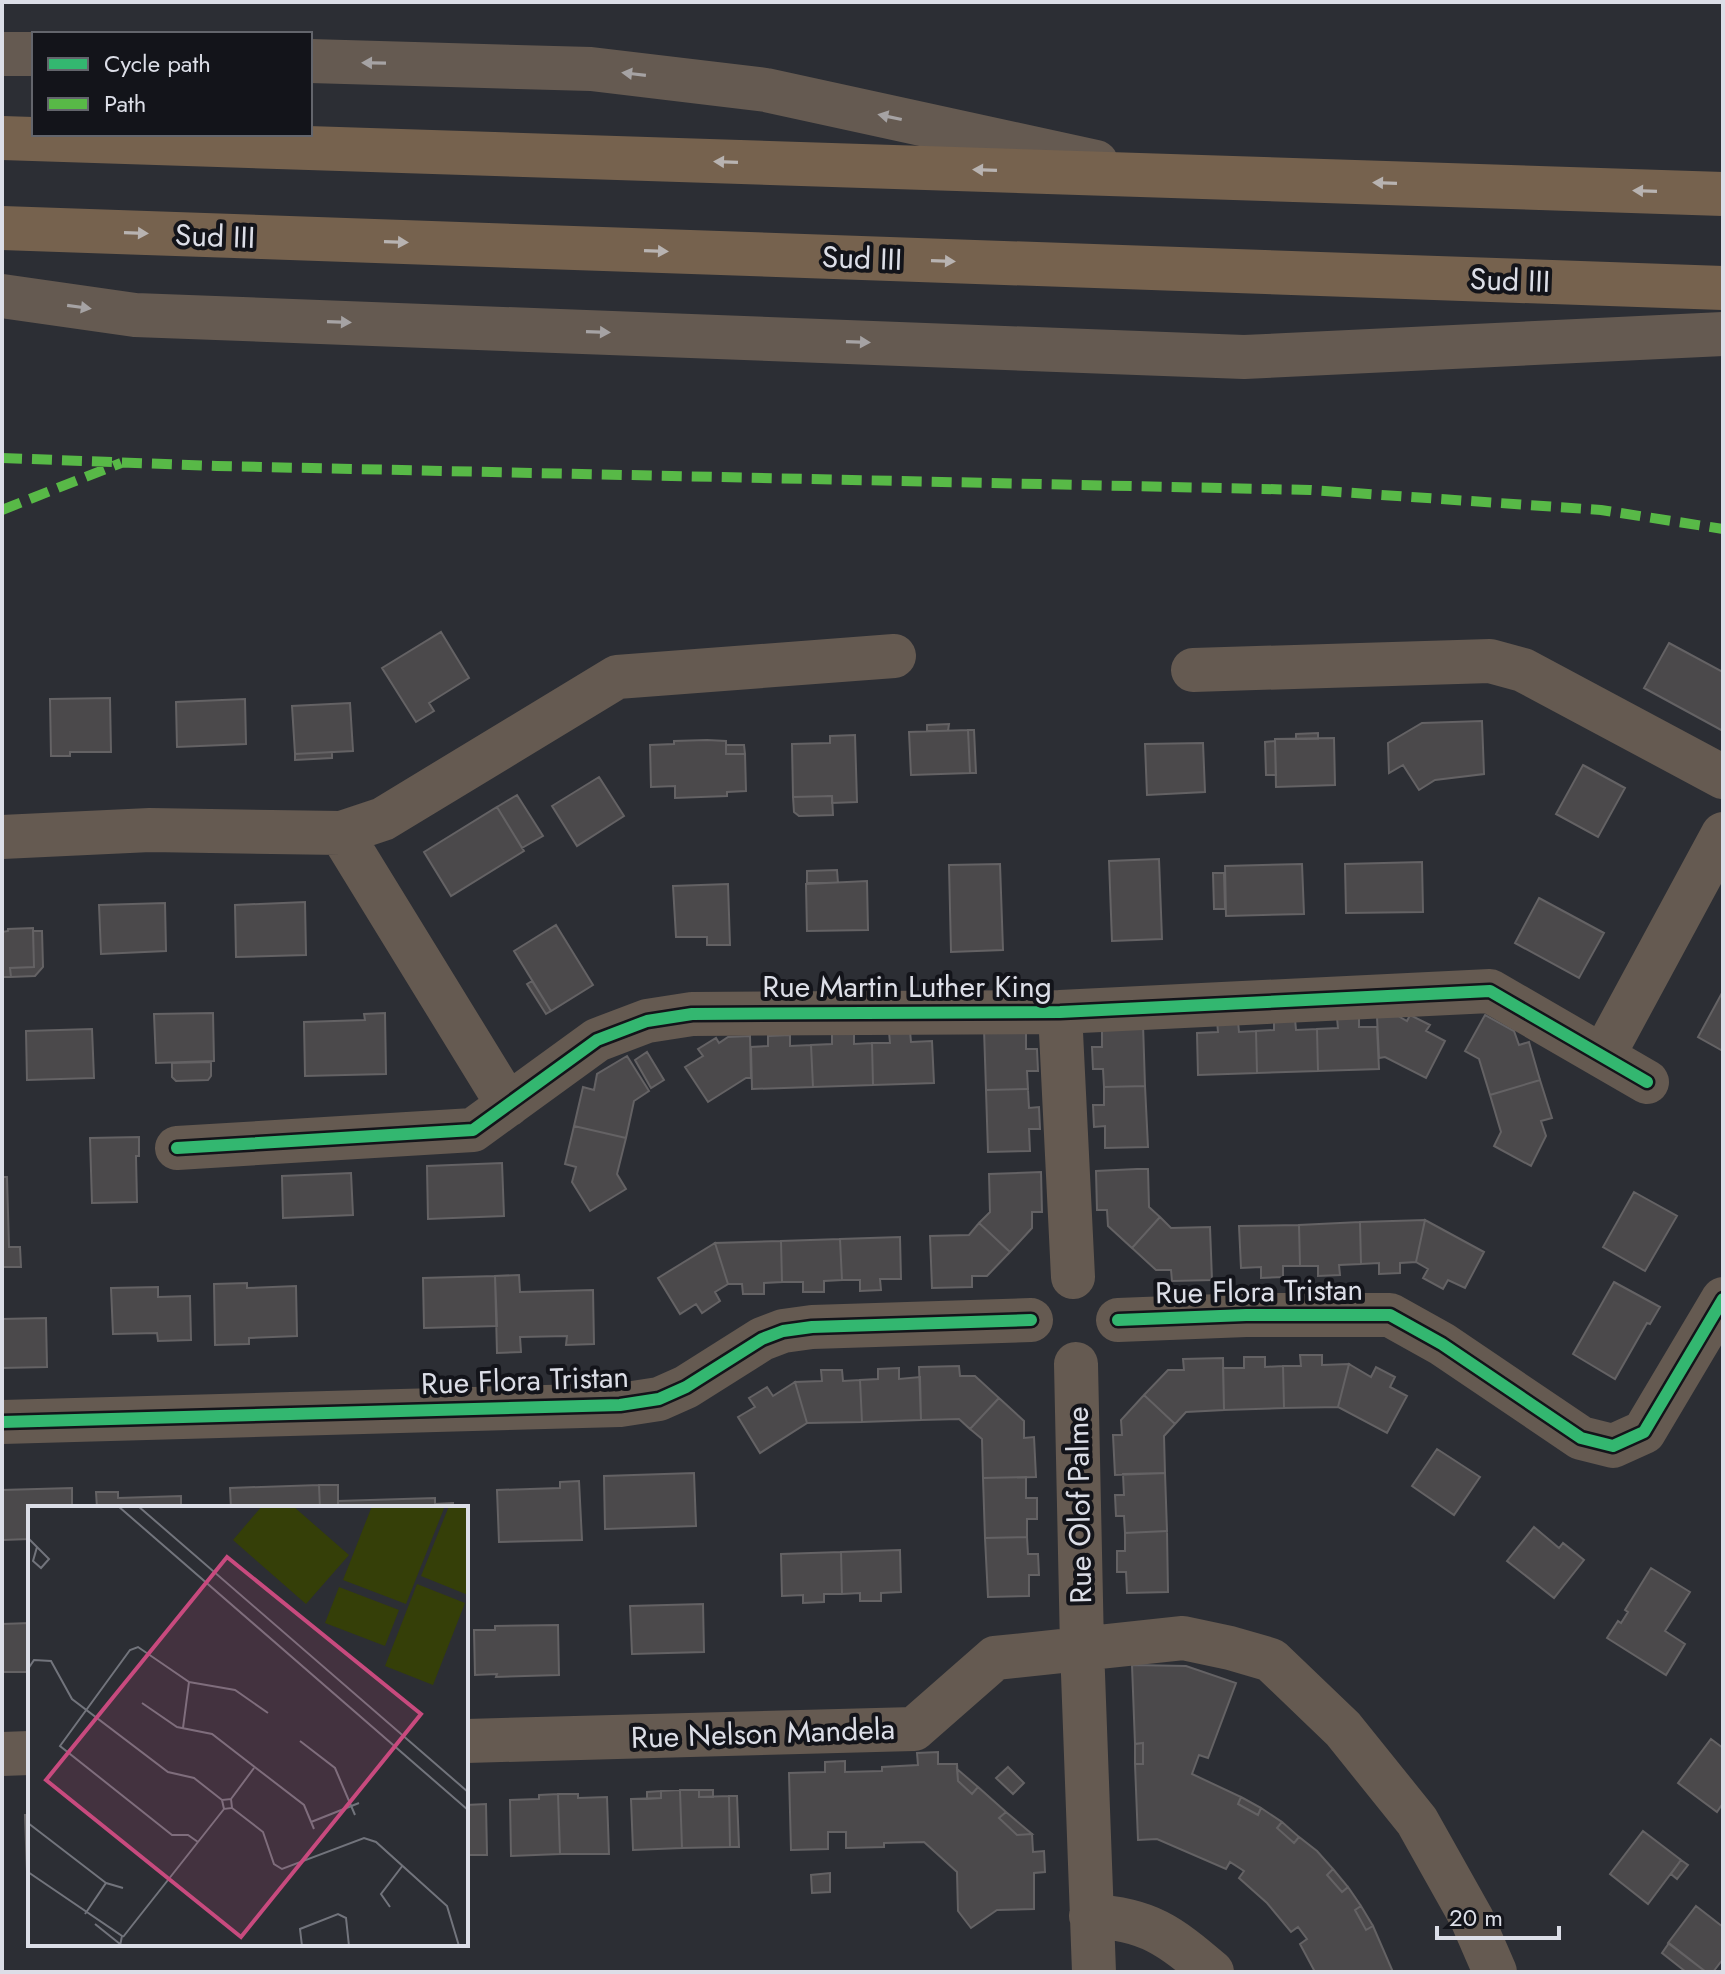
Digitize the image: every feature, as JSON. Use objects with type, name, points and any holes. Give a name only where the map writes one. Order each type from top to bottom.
[{"type":"highway","points":[[2,138],[1723,194]]},
{"type":"highway","name":"Sud III","points":[[2,228],[1723,288]]},
{"type":"street","points":[[2,54],[32,54]]},
{"type":"street","points":[[312,61],[591,69],[766,90],[1157,176]]},
{"type":"street","points":[[2,296],[135,315],[1244,357],[1723,334]]},
{"type":"street","points":[[2,837],[150,830],[341,833],[383,819],[617,677],[894,656]]},
{"type":"street","points":[[1193,670],[1490,661],[1523,670],[1723,777]]},
{"type":"street","points":[[341,833],[508,1105]]},
{"type":"street","points":[[1603,1056],[1723,834]]},
{"type":"street","name":"Rue Martin Luther King","points":[[177,1148],[473,1130],[597,1040],[647,1021],[708,1014],[1060,1012],[1490,991],[1647,1082]]},
{"type":"street","points":[[1060,1012],[1073,1277],[1118,1320],[1076,1364],[1031,1320],[1073,1277]]},
{"type":"street","name":"Rue Flora Tristan","points":[[1118,1320],[1246,1315],[1390,1315],[1442,1344],[1581,1438],[1613,1446],[1644,1432],[1723,1299]]},
{"type":"street","name":"Rue Flora Tristan","points":[[2,1422],[620,1405],[659,1399],[686,1387],[762,1339],[783,1331],[812,1327],[1031,1320]]},
{"type":"street","name":"Rue Olof Palme","points":[[1076,1364],[1094,1972]]},
{"type":"street","name":"Rue Nelson Mandela","points":[[468,1741],[914,1729],[995,1658],[1183,1638],[1271,1660],[1343,1729],[1417,1821],[1472,1919],[1495,1972]]},
{"type":"street","points":[[2,1754],[28,1753]]},
{"type":"street","points":[[1091,1916],[1122,1918],[1172,1938],[1212,1972]]},
{"type":"building","points":[[441,632],[469,678],[429,703],[434,711],[416,722],[382,668]]},
{"type":"building","points":[[1669,643],[1723,672],[1723,731],[1644,688]]},
{"type":"building","points":[[110,698],[111,752],[70,752],[70,756],[51,756],[50,699]]},
{"type":"building","points":[[245,699],[246,744],[177,747],[176,702]]},
{"type":"building","points":[[350,703],[353,751],[295,754],[292,706]]},
{"type":"building","points":[[1482,721],[1484,774],[1435,780],[1419,790],[1403,765],[1389,773],[1388,743],[1422,723]]},
{"type":"building","points":[[949,724],[948,731],[927,731],[927,725]]},
{"type":"building","points":[[968,730],[970,773],[911,775],[909,732]]},
{"type":"building","points":[[968,730],[974,730],[976,773],[970,773]]},
{"type":"building","points":[[1318,733],[1318,739],[1296,739],[1296,734]]},
{"type":"building","points":[[855,735],[857,802],[832,803],[832,796],[793,797],[792,744],[830,743],[830,736]]},
{"type":"building","points":[[1334,738],[1335,785],[1276,787],[1275,739]]},
{"type":"building","points":[[726,741],[726,754],[745,754],[746,791],[727,792],[727,796],[675,798],[675,786],[651,787],[650,745]]},
{"type":"building","points":[[1275,741],[1276,775],[1266,775],[1265,742]]},
{"type":"building","points":[[1203,743],[1205,792],[1147,795],[1145,744]]},
{"type":"building","points":[[726,745],[744,745],[745,754],[726,754]]},
{"type":"building","points":[[332,752],[332,758],[295,760],[295,754]]},
{"type":"building","points":[[1583,765],[1625,788],[1598,837],[1556,814]]},
{"type":"building","points":[[599,777],[624,816],[577,846],[552,806]]},
{"type":"building","points":[[517,795],[543,836],[522,848],[497,807]]},
{"type":"building","points":[[832,796],[833,815],[799,816],[794,812],[793,797]]},
{"type":"building","points":[[497,807],[524,851],[451,896],[424,852]]},
{"type":"building","points":[[1159,859],[1162,939],[1112,941],[1109,861]]},
{"type":"building","points":[[1422,862],[1423,912],[1346,913],[1345,864]]},
{"type":"building","points":[[1000,864],[1003,950],[951,952],[949,865]]},
{"type":"building","points":[[1302,864],[1304,914],[1226,916],[1225,866]]},
{"type":"building","points":[[837,870],[838,883],[807,883],[807,871]]},
{"type":"building","points":[[1213,873],[1224,873],[1225,909],[1214,909]]},
{"type":"building","points":[[867,881],[868,930],[807,931],[806,884]]},
{"type":"building","points":[[728,884],[730,945],[707,945],[707,937],[676,937],[673,886]]},
{"type":"building","points":[[1539,898],[1604,933],[1579,978],[1515,943]]},
{"type":"building","points":[[305,902],[306,955],[236,957],[235,905]]},
{"type":"building","points":[[165,903],[166,951],[101,954],[99,905]]},
{"type":"building","points":[[556,925],[593,985],[551,1011],[514,951]]},
{"type":"building","points":[[33,928],[34,967],[10,968],[11,977],[2,977],[2,932]]},
{"type":"building","points":[[33,931],[42,931],[43,967],[35,976],[11,977],[10,968],[34,967]]},
{"type":"building","points":[[532,981],[551,1011],[546,1014],[527,984]]},
{"type":"building","points":[[1723,994],[1723,1051],[1698,1037]]},
{"type":"building","points":[[213,1013],[214,1061],[156,1063],[154,1014]]},
{"type":"building","points":[[385,1013],[386,1074],[305,1076],[304,1022],[365,1020],[364,1014]]},
{"type":"building","points":[[1410,1015],[1430,1025],[1426,1031],[1445,1041],[1426,1078],[1385,1057],[1379,1058],[1377,1017],[1398,1016],[1407,1021]]},
{"type":"building","points":[[1485,1015],[1514,1031],[1519,1045],[1529,1042],[1540,1080],[1490,1095],[1479,1059],[1465,1051]]},
{"type":"building","points":[[1359,1017],[1359,1027],[1377,1027],[1379,1069],[1318,1071],[1317,1029],[1338,1028],[1337,1018]]},
{"type":"building","points":[[1274,1019],[1295,1019],[1296,1030],[1317,1029],[1318,1071],[1257,1073],[1256,1031],[1274,1030]]},
{"type":"building","points":[[1217,1021],[1238,1021],[1239,1032],[1256,1031],[1257,1073],[1198,1075],[1197,1033],[1218,1032]]},
{"type":"building","points":[[1143,1024],[1145,1086],[1104,1087],[1103,1069],[1093,1069],[1092,1047],[1102,1047],[1102,1025]]},
{"type":"building","points":[[1026,1028],[1026,1049],[1037,1049],[1038,1071],[1027,1071],[1028,1089],[986,1090],[984,1029]]},
{"type":"building","points":[[92,1029],[94,1078],[27,1080],[26,1031]]},
{"type":"building","points":[[910,1031],[911,1042],[932,1041],[934,1083],[873,1085],[872,1043],[890,1043],[889,1032]]},
{"type":"building","points":[[854,1033],[854,1044],[872,1043],[873,1085],[813,1087],[811,1045],[832,1044],[832,1034]]},
{"type":"building","points":[[790,1035],[790,1046],[811,1045],[813,1087],[752,1089],[751,1047],[768,1046],[768,1036]]},
{"type":"building","points":[[750,1036],[751,1078],[746,1078],[708,1102],[685,1067],[703,1056],[698,1049],[716,1038],[719,1043],[728,1037]]},
{"type":"building","points":[[647,1052],[664,1080],[651,1088],[635,1060]]},
{"type":"building","points":[[627,1056],[649,1091],[634,1101],[626,1138],[574,1126],[583,1087],[594,1090],[597,1074]]},
{"type":"building","points":[[211,1062],[208,1080],[176,1081],[172,1077],[172,1063]]},
{"type":"building","points":[[1540,1080],[1552,1118],[1541,1121],[1546,1136],[1531,1166],[1494,1146],[1501,1132],[1490,1095]]},
{"type":"building","points":[[1145,1086],[1148,1147],[1105,1148],[1105,1126],[1094,1127],[1093,1105],[1104,1105],[1104,1087]]},
{"type":"building","points":[[1028,1089],[1029,1108],[1039,1107],[1040,1129],[1029,1129],[1030,1151],[988,1152],[986,1090]]},
{"type":"building","points":[[574,1126],[626,1138],[617,1174],[626,1189],[590,1211],[572,1182],[576,1167],[565,1164]]},
{"type":"building","points":[[139,1137],[139,1156],[136,1156],[137,1202],[92,1203],[90,1138]]},
{"type":"building","points":[[502,1163],[504,1216],[428,1219],[427,1166]]},
{"type":"building","points":[[1148,1169],[1149,1207],[1160,1217],[1132,1248],[1108,1226],[1107,1210],[1097,1210],[1096,1171]]},
{"type":"building","points":[[1041,1172],[1042,1212],[1032,1212],[1032,1228],[1010,1252],[979,1223],[990,1212],[989,1174]]},
{"type":"building","points":[[351,1173],[353,1215],[283,1218],[282,1176]]},
{"type":"building","points":[[2,1177],[7,1177],[9,1247],[20,1247],[21,1267],[2,1267]]},
{"type":"building","points":[[1634,1192],[1677,1216],[1645,1271],[1603,1247]]},
{"type":"building","points":[[1160,1217],[1171,1228],[1210,1227],[1212,1280],[1172,1281],[1171,1270],[1156,1270],[1132,1248]]},
{"type":"building","points":[[1425,1220],[1416,1262],[1400,1263],[1400,1273],[1379,1274],[1379,1263],[1361,1264],[1360,1222]]},
{"type":"building","points":[[1425,1220],[1484,1252],[1465,1288],[1448,1280],[1443,1289],[1423,1278],[1428,1269],[1416,1262]]},
{"type":"building","points":[[1360,1222],[1361,1264],[1339,1265],[1340,1275],[1318,1276],[1318,1266],[1300,1266],[1299,1225]]},
{"type":"building","points":[[979,1223],[1010,1252],[987,1276],[972,1276],[972,1287],[932,1288],[930,1236],[969,1235]]},
{"type":"building","points":[[1299,1225],[1300,1266],[1283,1266],[1283,1277],[1261,1278],[1261,1267],[1241,1268],[1239,1226]]},
{"type":"building","points":[[900,1237],[901,1279],[880,1279],[881,1290],[860,1291],[860,1280],[842,1280],[840,1239]]},
{"type":"building","points":[[840,1239],[842,1280],[824,1281],[824,1292],[803,1292],[803,1282],[782,1282],[781,1241]]},
{"type":"building","points":[[781,1241],[782,1282],[764,1283],[764,1294],[743,1294],[742,1284],[728,1284],[715,1243]]},
{"type":"building","points":[[715,1243],[728,1284],[715,1292],[720,1301],[702,1313],[696,1304],[680,1314],[658,1278]]},
{"type":"building","points":[[519,1275],[520,1292],[593,1290],[594,1344],[566,1345],[567,1336],[520,1337],[521,1352],[497,1353],[495,1276]]},
{"type":"building","points":[[495,1276],[497,1326],[424,1328],[423,1278]]},
{"type":"building","points":[[1614,1282],[1660,1307],[1650,1324],[1647,1323],[1615,1379],[1573,1354]]},
{"type":"building","points":[[247,1283],[247,1288],[296,1286],[297,1336],[249,1338],[249,1344],[215,1345],[214,1284]]},
{"type":"building","points":[[158,1287],[158,1297],[190,1296],[191,1340],[158,1341],[157,1333],[113,1334],[111,1288]]},
{"type":"building","points":[[46,1318],[47,1367],[2,1368],[2,1319]]},
{"type":"building","points":[[1300,1355],[1322,1355],[1322,1365],[1349,1364],[1338,1407],[1284,1408],[1283,1366],[1301,1366]]},
{"type":"building","points":[[1244,1357],[1265,1357],[1265,1367],[1283,1366],[1284,1408],[1224,1410],[1223,1368],[1244,1368]]},
{"type":"building","points":[[1223,1358],[1224,1410],[1186,1412],[1175,1424],[1144,1395],[1168,1370],[1184,1370],[1183,1359]]},
{"type":"building","points":[[1349,1364],[1371,1377],[1376,1367],[1395,1377],[1390,1387],[1407,1396],[1387,1433],[1338,1407]]},
{"type":"building","points":[[959,1366],[960,1376],[975,1376],[999,1398],[970,1429],[959,1419],[921,1420],[919,1367]]},
{"type":"building","points":[[899,1368],[899,1379],[920,1377],[921,1420],[862,1422],[860,1380],[878,1379],[878,1369]]},
{"type":"building","points":[[821,1370],[842,1370],[843,1381],[860,1380],[862,1422],[807,1423],[795,1382],[822,1381]]},
{"type":"building","points":[[795,1382],[807,1423],[760,1453],[738,1417],[755,1407],[749,1398],[767,1387],[773,1396]]},
{"type":"building","points":[[1144,1395],[1175,1424],[1164,1436],[1165,1473],[1115,1475],[1113,1435],[1122,1435],[1121,1420]]},
{"type":"building","points":[[999,1398],[1024,1421],[1024,1438],[1034,1437],[1036,1477],[983,1478],[982,1439],[970,1429]]},
{"type":"building","points":[[1437,1449],[1480,1477],[1454,1515],[1412,1486]]},
{"type":"building","points":[[694,1473],[696,1526],[605,1529],[604,1476]]},
{"type":"building","points":[[1165,1473],[1167,1531],[1125,1533],[1124,1516],[1116,1516],[1115,1495],[1124,1495],[1123,1474]]},
{"type":"building","points":[[1026,1477],[1026,1498],[1037,1498],[1037,1519],[1027,1519],[1027,1537],[985,1538],[983,1478]]},
{"type":"building","points":[[579,1481],[582,1540],[499,1542],[497,1490],[560,1488],[560,1482]]},
{"type":"building","points":[[319,1485],[338,1485],[338,1506],[320,1506]]},
{"type":"building","points":[[319,1485],[320,1506],[231,1506],[230,1488]]},
{"type":"building","points":[[72,1488],[72,1506],[28,1506],[28,1539],[2,1540],[2,1490]]},
{"type":"building","points":[[96,1492],[118,1492],[118,1498],[181,1496],[181,1506],[97,1506]]},
{"type":"building","points":[[435,1498],[435,1506],[338,1506],[338,1501]]},
{"type":"building","points":[[453,1503],[453,1506],[435,1506]]},
{"type":"building","points":[[1534,1527],[1559,1548],[1563,1543],[1584,1560],[1554,1598],[1507,1561]]},
{"type":"building","points":[[1167,1531],[1168,1592],[1127,1593],[1126,1572],[1117,1572],[1117,1551],[1125,1551],[1125,1533]]},
{"type":"building","points":[[1027,1537],[1028,1554],[1038,1554],[1039,1575],[1029,1575],[1029,1596],[988,1597],[985,1538]]},
{"type":"building","points":[[900,1550],[901,1592],[881,1593],[881,1601],[860,1601],[860,1593],[842,1594],[841,1552]]},
{"type":"building","points":[[841,1552],[842,1594],[824,1594],[824,1602],[803,1603],[803,1595],[782,1596],[781,1554]]},
{"type":"building","points":[[1651,1568],[1690,1592],[1665,1631],[1685,1644],[1666,1675],[1607,1638],[1628,1612],[1625,1610]]},
{"type":"building","points":[[703,1604],[704,1652],[632,1654],[630,1606]]},
{"type":"building","points":[[28,1623],[28,1672],[2,1672],[2,1624]]},
{"type":"building","points":[[558,1625],[559,1675],[475,1675],[474,1630],[495,1630],[495,1626]]},
{"type":"building","points":[[1132,1665],[1186,1666],[1236,1683],[1208,1758],[1199,1755],[1192,1774],[1241,1797],[1238,1804],[1258,1815],[1261,1808],[1282,1822],[1277,1828],[1294,1843],[1299,1837],[1317,1851],[1333,1869],[1327,1875],[1342,1892],[1348,1887],[1361,1906],[1355,1910],[1366,1930],[1373,1926],[1393,1972],[1315,1972],[1300,1944],[1307,1939],[1298,1927],[1291,1932],[1267,1903],[1239,1878],[1244,1871],[1230,1862],[1226,1869],[1157,1839],[1138,1840],[1135,1764],[1143,1764],[1143,1743],[1135,1744]]},
{"type":"building","points":[[1711,1739],[1723,1748],[1723,1803],[1717,1812],[1678,1783]]},
{"type":"building","points":[[1143,1743],[1143,1764],[1135,1764],[1135,1744]]},
{"type":"building","points":[[938,1752],[938,1764],[957,1764],[958,1781],[972,1794],[978,1787],[1006,1812],[999,1818],[1017,1835],[1032,1834],[1033,1852],[1044,1851],[1045,1872],[1034,1873],[1034,1909],[997,1910],[971,1928],[958,1911],[957,1872],[924,1842],[846,1848],[846,1832],[828,1832],[828,1849],[791,1850],[789,1773],[825,1772],[825,1762],[845,1761],[845,1772],[882,1771],[882,1767],[918,1765],[917,1753]]},
{"type":"building","points":[[1008,1767],[1024,1783],[1013,1794],[996,1778]]},
{"type":"building","points":[[957,1769],[978,1787],[972,1794],[958,1781]]},
{"type":"building","points":[[680,1790],[699,1790],[699,1797],[729,1796],[730,1847],[682,1848]]},
{"type":"building","points":[[680,1790],[682,1848],[633,1850],[631,1799],[661,1798],[661,1791]]},
{"type":"building","points":[[699,1790],[713,1790],[713,1797],[699,1797]]},
{"type":"building","points":[[661,1791],[661,1798],[647,1799],[647,1792]]},
{"type":"building","points":[[558,1794],[578,1794],[578,1798],[607,1797],[609,1854],[560,1854]]},
{"type":"building","points":[[558,1794],[560,1854],[511,1856],[510,1800],[539,1799],[539,1795]]},
{"type":"building","points":[[729,1796],[737,1796],[739,1847],[730,1847]]},
{"type":"building","points":[[1241,1797],[1261,1808],[1258,1815],[1238,1804]]},
{"type":"building","points":[[486,1804],[487,1855],[468,1855],[468,1805]]},
{"type":"building","points":[[1006,1812],[1032,1834],[1017,1835],[999,1818]]},
{"type":"building","points":[[25,1815],[28,1815],[27,1872]]},
{"type":"building","points":[[1282,1822],[1299,1837],[1294,1843],[1277,1828]]},
{"type":"building","points":[[1643,1831],[1681,1860],[1648,1904],[1610,1874]]},
{"type":"building","points":[[1681,1860],[1688,1865],[1677,1879],[1671,1874]]},
{"type":"building","points":[[1333,1869],[1348,1887],[1342,1892],[1327,1875]]},
{"type":"building","points":[[830,1873],[830,1892],[812,1893],[811,1875]]},
{"type":"building","points":[[1361,1906],[1373,1926],[1366,1930],[1355,1910]]},
{"type":"building","points":[[1696,1906],[1723,1927],[1723,1959],[1713,1972],[1706,1972],[1668,1943]]},
{"type":"building","points":[[1669,1943],[1706,1972],[1686,1972],[1662,1953]]},
{"type":"marked path","points":[[2,458],[217,466],[1310,490],[1601,510],[1723,529]]},
{"type":"marked path","points":[[2,510],[121,463]]},
{"type":"cycle path","points":[[177,1148],[473,1130],[597,1040],[647,1021],[692,1014],[1060,1012],[1490,991],[1647,1082]]},
{"type":"cycle path","points":[[1118,1320],[1246,1315],[1390,1315],[1442,1344],[1581,1438],[1613,1446],[1644,1432],[1723,1299]]},
{"type":"cycle path","points":[[2,1422],[620,1405],[659,1399],[686,1387],[762,1339],[783,1331],[812,1327],[1031,1320]]}]
